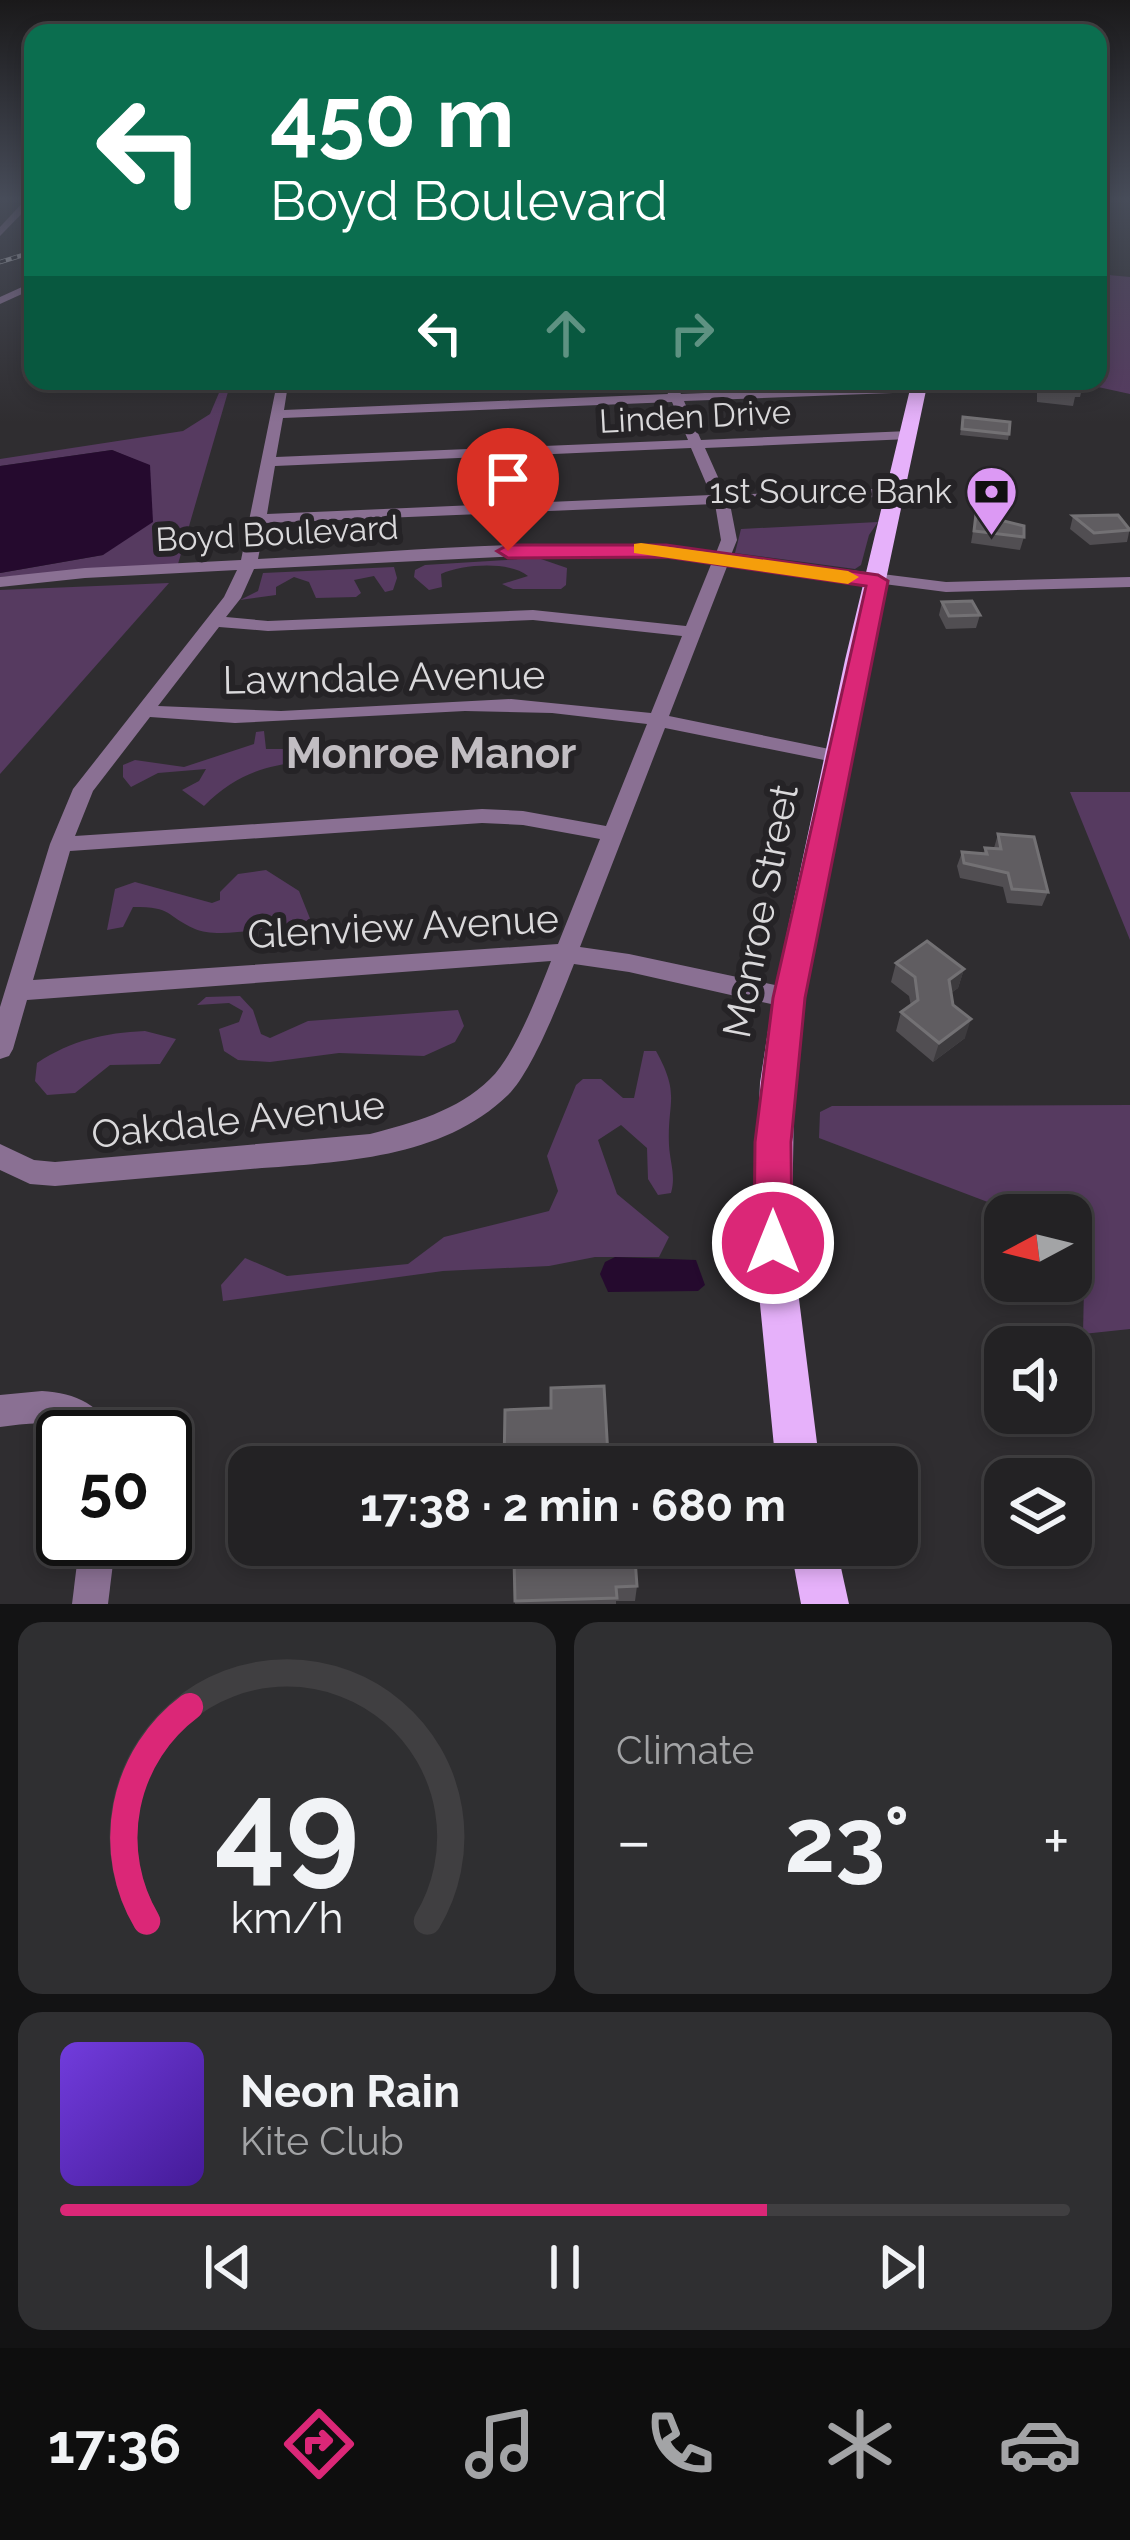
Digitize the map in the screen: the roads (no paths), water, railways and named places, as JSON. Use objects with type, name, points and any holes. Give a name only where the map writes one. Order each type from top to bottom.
[{"type":"main road","name":"Monroe Street","points":[[796,1446],[773,1243],[773,1142],[789,998],[919,390]]},
{"type":"main road","points":[[817,1566],[825,1604]]},
{"type":"street","points":[[278,414],[657,390]]},
{"type":"street","name":"Oakdale Avenue","points":[[0,1156],[29,1172],[55,1174],[370,1146],[423,1132],[469,1110],[502,1085],[526,1051],[723,559],[730,526],[673,390]]},
{"type":"street","points":[[0,1048],[61,844],[83,789],[214,621],[250,565],[280,391]]},
{"type":"street","name":"Linden Drive","points":[[269,462],[909,435]]},
{"type":"street","points":[[259,519],[897,492]]},
{"type":"street","name":"Boyd Boulevard","points":[[0,582],[580,548],[666,551],[878,581],[1000,588],[1130,582]]},
{"type":"street","points":[[214,621],[268,626],[533,615],[694,632]]},
{"type":"street","name":"Lawndale Avenue","points":[[143,710],[252,718],[511,705],[658,722],[839,757]]},
{"type":"street","points":[[61,844],[482,816],[612,833]]},
{"type":"street","name":"Glenview Avenue","points":[[16,991],[523,952],[565,953],[789,998]]},
{"type":"street","points":[[0,1411],[47,1406],[66,1410]]},
{"type":"street","points":[[90,1604],[95,1566]]},
{"type":"place","name":"1st Source Bank","points":[[991,537]]},
{"type":"district","name":"Monroe Manor","points":[[431,753]]}]
